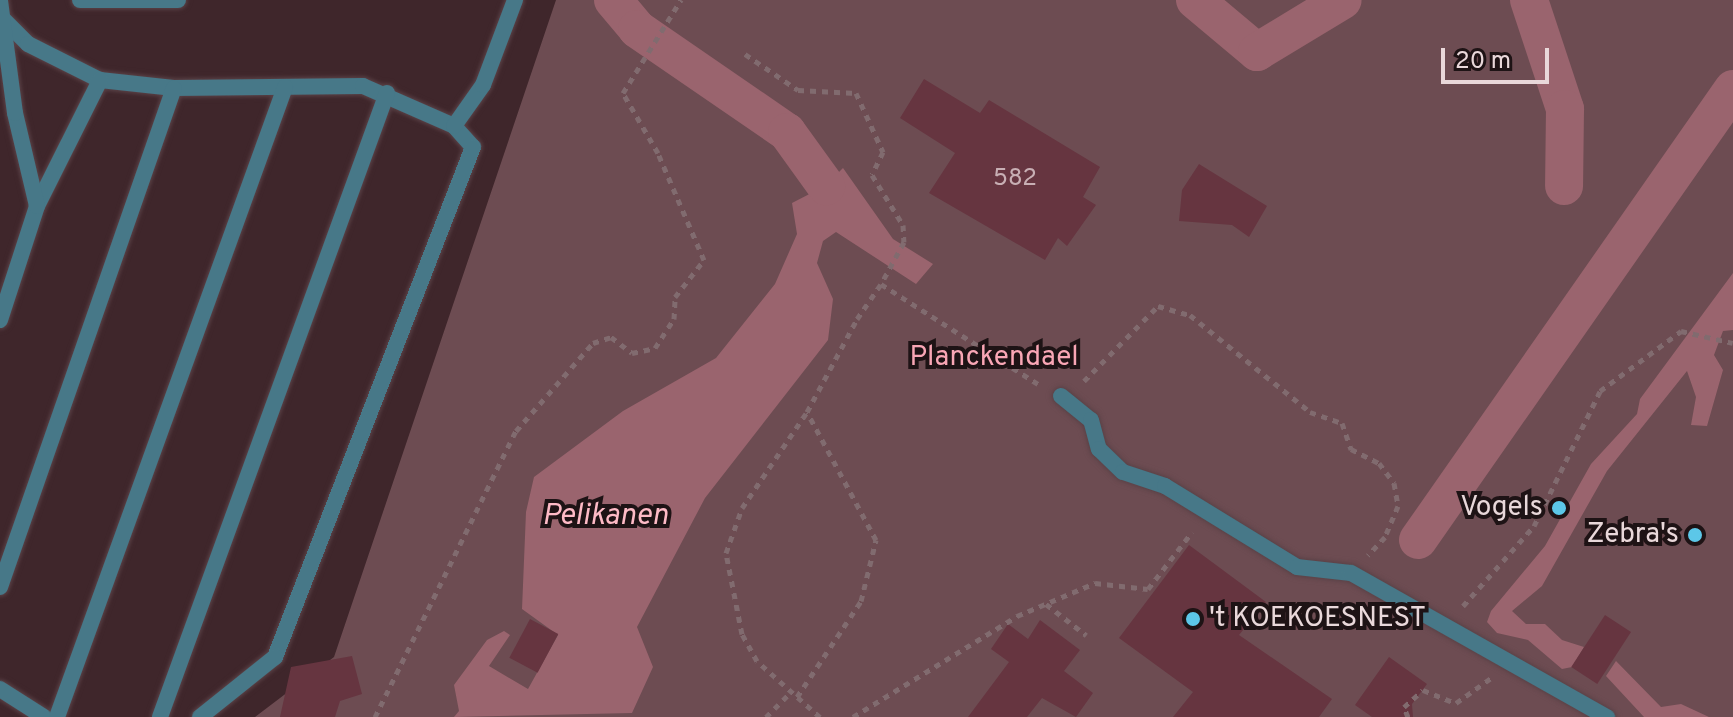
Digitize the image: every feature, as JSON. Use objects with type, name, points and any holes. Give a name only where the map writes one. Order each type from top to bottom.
[{"type":"lane","points":[[2,0],[2,18],[37,206]]},
{"type":"lane","points":[[80,0],[178,0]]},
{"type":"lane","points":[[454,126],[483,85],[515,0]]},
{"type":"lane","points":[[2,18],[28,44],[100,80],[174,88],[363,86],[387,93],[454,126],[473,147],[275,657],[200,717]]},
{"type":"lane","points":[[0,320],[37,206],[100,80]]},
{"type":"lane","points":[[57,717],[285,87]]},
{"type":"lane","points":[[0,587],[174,88]]},
{"type":"lane","points":[[160,717],[387,93]]},
{"type":"lane","points":[[1061,396],[1091,420],[1099,449],[1123,472],[1165,486],[1206,514],[1297,567],[1351,573],[1447,630],[1607,717]]},
{"type":"lane","points":[[0,689],[44,717]]},
{"type":"path","points":[[375,717],[516,431],[593,343],[611,337],[632,353],[655,348],[674,319],[675,297],[704,260],[658,153],[623,93],[678,13],[681,0]]},
{"type":"path","points":[[745,54],[798,90],[856,93],[883,152],[872,175],[903,225],[904,242],[888,272],[807,412],[742,508],[726,553],[742,634],[757,661],[820,717]]},
{"type":"path","points":[[881,284],[1061,396],[1099,372],[1126,334],[1158,306],[1190,315],[1310,412],[1342,423],[1351,449],[1379,463],[1394,483],[1398,506],[1385,537],[1351,573]]},
{"type":"path","points":[[1447,630],[1534,526],[1600,391],[1681,331],[1733,343]]},
{"type":"path","points":[[797,697],[861,601],[876,540],[807,412]]},
{"type":"path","points":[[853,717],[1046,604],[1095,583],[1148,589],[1206,514]]},
{"type":"path","points":[[1046,604],[1086,635]]},
{"type":"path","points":[[1408,717],[1404,707],[1423,690],[1456,703],[1485,686],[1502,660]]},
{"type":"path","points":[[766,717],[791,692]]},
{"type":"green space","name":"Planckendael","points":[[556,0],[1733,0],[1733,717],[255,717],[334,657]]},
{"type":"water","name":"Pelikanen","points":[[843,168],[893,239],[933,264],[916,284],[836,232],[823,241],[817,263],[833,299],[828,340],[705,498],[637,627],[653,667],[632,713],[454,717],[459,711],[454,685],[487,640],[504,631],[510,635],[489,666],[528,689],[558,635],[522,609],[526,512],[534,477],[623,411],[716,358],[775,284],[797,234],[792,203],[825,186]]},
{"type":"water","points":[[1733,273],[1733,330],[1723,331],[1714,355],[1723,370],[1707,426],[1691,425],[1696,397],[1687,371],[1607,471],[1542,586],[1512,611],[1526,624],[1545,624],[1562,640],[1584,647],[1572,667],[1562,669],[1528,640],[1497,633],[1487,622],[1491,611],[1545,546],[1591,464],[1637,414],[1640,399]]},
{"type":"water","points":[[1616,661],[1661,707],[1681,704],[1709,717],[1644,717],[1606,676]]},
{"type":"building","points":[[924,79],[980,113],[989,100],[1100,167],[1083,197],[1096,205],[1067,246],[1058,238],[1045,260],[929,193],[955,153],[900,118]]},
{"type":"building","points":[[1199,164],[1267,206],[1249,237],[1232,225],[1179,221],[1182,190]]},
{"type":"building","points":[[1189,545],[1266,602],[1239,635],[1332,699],[1319,717],[1173,717],[1193,692],[1119,638]]},
{"type":"building","points":[[1605,615],[1631,632],[1597,684],[1571,667]]},
{"type":"building","points":[[530,619],[558,634],[538,673],[509,658]]},
{"type":"building","points":[[1040,620],[1080,650],[1064,671],[1093,693],[1076,717],[1042,698],[1027,717],[968,717],[1009,662],[991,649],[1008,624],[1028,639]]},
{"type":"building","points":[[352,656],[362,694],[340,701],[335,717],[280,717],[291,667]]},
{"type":"building","points":[[1389,657],[1427,684],[1412,704],[1413,717],[1372,717],[1355,705]]},
{"type":"waterway","points":[[613,0],[637,29],[787,132],[826,186]]},
{"type":"waterway","points":[[1195,0],[1257,52],[1343,0]]},
{"type":"waterway","points":[[1529,0],[1565,109],[1564,186]]},
{"type":"waterway","points":[[1418,540],[1733,89]]},
{"type":"place","name":"Vogels","points":[[1559,508]]},
{"type":"place","name":"Zebra's","points":[[1695,535]]},
{"type":"place","name":"'t KOEKOESNEST","points":[[1193,619]]}]
